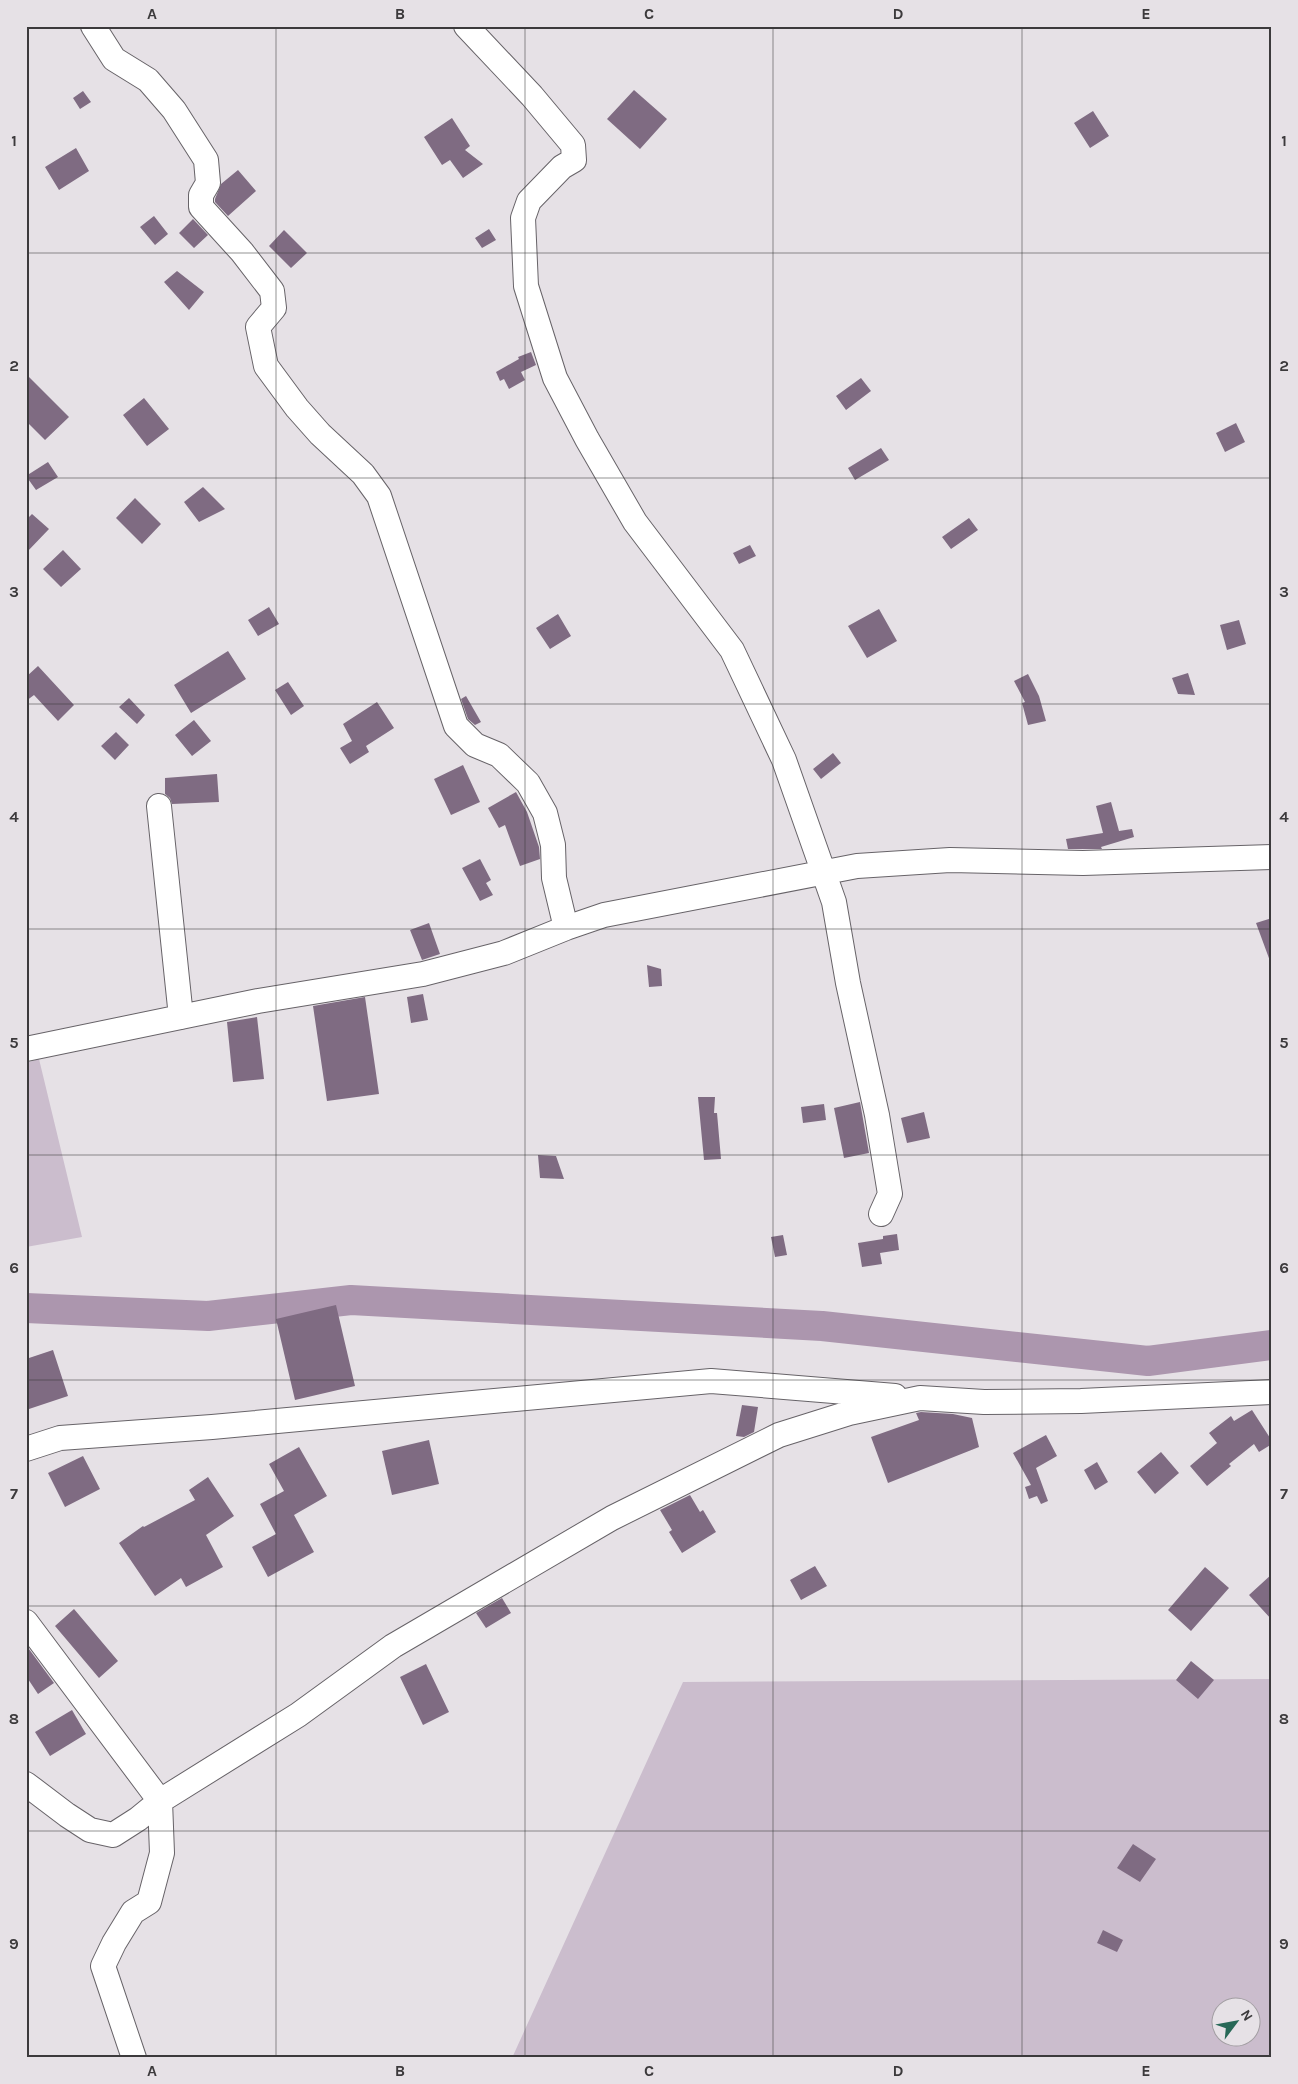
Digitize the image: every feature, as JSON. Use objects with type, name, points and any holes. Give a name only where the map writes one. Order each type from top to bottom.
[{"type":"street","points":[[93,26],[114,59],[148,80],[174,110],[206,160],[208,183],[201,195],[201,207],[242,252],[272,291],[274,308],[258,327],[266,366],[297,408],[320,434],[363,474],[379,496],[456,726],[475,745],[499,754],[528,783],[546,813],[553,845],[554,878],[566,928]]},
{"type":"street","points":[[466,26],[532,96],[573,145],[574,160],[562,166],[543,184],[529,201],[523,218],[526,286],[555,378],[587,439],[635,522],[732,650],[784,760],[834,902],[848,983],[878,1115],[890,1194],[881,1214]]},
{"type":"street","points":[[158,806],[181,1017]]},
{"type":"street","points":[[26,1049],[258,1001],[423,974],[504,953],[604,915],[857,866],[950,860],[1083,863],[1272,857]]},
{"type":"street","points":[[26,1449],[60,1438],[212,1427],[711,1381],[984,1402],[1081,1401],[1272,1392]]},
{"type":"street","points":[[26,1784],[90,1830],[113,1836],[160,1801],[298,1715],[394,1646],[612,1518],[779,1434],[849,1413],[920,1398]]},
{"type":"street","points":[[26,1622],[160,1801],[162,1853],[149,1902],[133,1912],[114,1942],[103,1966],[134,2058]]},
{"type":"shaded area","points":[[39,1059],[82,1237],[26,1247],[26,1063]]},
{"type":"shaded area","points":[[1272,1679],[1272,2058],[512,2058],[683,1682]]},
{"type":"building","points":[[634,90],[667,119],[640,149],[607,119]]},
{"type":"building","points":[[83,91],[91,102],[80,109],[73,98]]},
{"type":"building","points":[[1093,111],[1109,136],[1090,148],[1074,123]]},
{"type":"building","points":[[452,118],[470,146],[465,150],[483,164],[463,178],[450,160],[442,165],[424,137]]},
{"type":"building","points":[[76,148],[89,171],[59,190],[45,167]]},
{"type":"building","points":[[238,170],[256,191],[228,216],[215,202],[215,199],[221,184]]},
{"type":"building","points":[[154,216],[168,234],[155,245],[140,227]]},
{"type":"building","points":[[193,219],[208,235],[194,248],[179,233]]},
{"type":"building","points":[[489,229],[496,240],[482,248],[475,238]]},
{"type":"building","points":[[284,230],[307,253],[291,268],[269,246]]},
{"type":"building","points":[[177,271],[204,292],[189,310],[164,282]]},
{"type":"building","points":[[531,352],[536,365],[521,372],[525,380],[509,389],[504,379],[500,381],[496,372],[519,359],[518,357]]},
{"type":"building","points":[[26,374],[69,417],[45,440],[26,421]]},
{"type":"building","points":[[861,378],[871,391],[846,410],[836,396]]},
{"type":"building","points":[[144,398],[169,429],[147,446],[123,415]]},
{"type":"building","points":[[1236,423],[1245,442],[1225,452],[1216,433]]},
{"type":"building","points":[[881,448],[889,460],[855,480],[848,468]]},
{"type":"building","points":[[48,462],[58,477],[36,490],[26,476]]},
{"type":"building","points":[[203,487],[225,509],[199,522],[184,502]]},
{"type":"building","points":[[135,498],[161,524],[142,544],[116,518]]},
{"type":"building","points":[[32,514],[49,529],[26,553],[26,520]]},
{"type":"building","points":[[969,518],[978,530],[951,549],[942,537]]},
{"type":"building","points":[[750,545],[756,556],[739,564],[733,553]]},
{"type":"building","points":[[63,550],[81,569],[61,587],[43,569]]},
{"type":"building","points":[[269,607],[279,624],[258,636],[248,620]]},
{"type":"building","points":[[879,609],[897,641],[867,658],[848,626]]},
{"type":"building","points":[[558,614],[571,636],[550,649],[536,628]]},
{"type":"building","points":[[1239,620],[1246,644],[1227,650],[1220,625]]},
{"type":"building","points":[[228,651],[246,679],[191,713],[174,685]]},
{"type":"building","points":[[38,666],[74,705],[58,721],[34,695],[26,701],[26,677]]},
{"type":"building","points":[[1188,673],[1195,695],[1178,694],[1172,678]]},
{"type":"building","points":[[1028,674],[1039,696],[1046,721],[1028,725],[1022,703],[1025,702],[1014,681]]},
{"type":"building","points":[[288,682],[304,706],[291,715],[275,690]]},
{"type":"building","points":[[466,696],[481,722],[475,725],[468,719],[461,699]]},
{"type":"building","points":[[129,698],[145,715],[137,724],[119,707]]},
{"type":"building","points":[[377,702],[394,728],[366,746],[369,752],[350,764],[340,748],[352,741],[343,724]]},
{"type":"building","points":[[194,720],[211,741],[192,756],[175,735]]},
{"type":"building","points":[[116,732],[129,745],[115,760],[101,746]]},
{"type":"building","points":[[833,753],[841,763],[821,779],[813,769]]},
{"type":"building","points":[[463,765],[480,802],[451,815],[434,779]]},
{"type":"building","points":[[217,774],[219,802],[172,804],[170,798],[165,794],[165,778]]},
{"type":"building","points":[[516,792],[527,812],[539,847],[540,859],[520,866],[505,825],[499,828],[488,808]]},
{"type":"building","points":[[1111,802],[1119,831],[1132,829],[1134,837],[1101,847],[1102,849],[1068,849],[1066,839],[1103,833],[1096,806]]},
{"type":"building","points":[[480,859],[491,880],[486,883],[493,895],[480,901],[462,868]]},
{"type":"building","points":[[1272,918],[1272,961],[1270,961],[1256,923]]},
{"type":"building","points":[[429,923],[440,954],[422,960],[410,930]]},
{"type":"building","points":[[647,965],[661,969],[662,986],[649,987]]},
{"type":"building","points":[[423,994],[428,1020],[411,1023],[407,997]]},
{"type":"building","points":[[365,997],[379,1094],[327,1101],[313,1006]]},
{"type":"building","points":[[257,1017],[264,1079],[233,1082],[227,1022]]},
{"type":"building","points":[[698,1097],[715,1097],[714,1113],[717,1113],[721,1159],[704,1160]]},
{"type":"building","points":[[860,1102],[869,1153],[844,1158],[834,1108]]},
{"type":"building","points":[[824,1104],[826,1120],[803,1123],[801,1107]]},
{"type":"building","points":[[924,1112],[930,1138],[907,1143],[901,1118]]},
{"type":"building","points":[[538,1155],[556,1156],[564,1179],[540,1178]]},
{"type":"building","points":[[897,1234],[899,1250],[880,1253],[882,1264],[862,1267],[858,1243],[883,1239],[883,1236]]},
{"type":"building","points":[[783,1235],[787,1255],[775,1257],[771,1237]]},
{"type":"building","points":[[336,1305],[355,1386],[295,1400],[276,1319]]},
{"type":"building","points":[[53,1350],[68,1396],[26,1410],[26,1359]]},
{"type":"building","points":[[742,1405],[758,1407],[754,1432],[744,1437],[736,1436]]},
{"type":"building","points":[[1252,1410],[1272,1441],[1272,1444],[1259,1452],[1254,1444],[1229,1464],[1231,1466],[1207,1486],[1190,1466],[1217,1443],[1209,1433],[1231,1416],[1234,1421]]},
{"type":"building","points":[[916,1413],[953,1414],[972,1418],[979,1447],[888,1483],[871,1437],[919,1420]]},
{"type":"building","points":[[1046,1435],[1057,1456],[1036,1468],[1048,1501],[1041,1504],[1037,1496],[1029,1499],[1025,1487],[1031,1485],[1013,1453]]},
{"type":"building","points":[[429,1440],[439,1484],[392,1495],[382,1451]]},
{"type":"building","points":[[299,1447],[327,1496],[294,1515],[314,1552],[268,1577],[252,1547],[276,1534],[260,1504],[284,1491],[269,1464]]},
{"type":"building","points":[[1161,1452],[1179,1473],[1155,1494],[1137,1472]]},
{"type":"building","points":[[83,1456],[100,1489],[65,1507],[48,1473]]},
{"type":"building","points":[[1097,1462],[1108,1482],[1095,1490],[1084,1470]]},
{"type":"building","points":[[208,1477],[234,1516],[206,1535],[223,1567],[186,1587],[181,1578],[155,1596],[119,1543],[143,1526],[195,1500],[189,1490]]},
{"type":"building","points":[[690,1495],[700,1512],[703,1510],[716,1532],[682,1553],[669,1532],[672,1530],[660,1510]]},
{"type":"building","points":[[815,1566],[827,1586],[801,1600],[790,1580]]},
{"type":"building","points":[[1205,1567],[1229,1588],[1191,1631],[1168,1610]]},
{"type":"building","points":[[1272,1574],[1272,1620],[1249,1595]]},
{"type":"building","points":[[502,1598],[511,1613],[486,1628],[476,1613]]},
{"type":"building","points":[[74,1609],[118,1661],[99,1678],[55,1626]]},
{"type":"building","points":[[26,1645],[54,1683],[38,1694],[26,1676]]},
{"type":"building","points":[[1191,1661],[1214,1680],[1198,1699],[1176,1680]]},
{"type":"building","points":[[426,1664],[449,1712],[423,1725],[400,1677]]},
{"type":"building","points":[[72,1710],[86,1734],[50,1756],[35,1732]]},
{"type":"building","points":[[1133,1844],[1156,1859],[1140,1882],[1117,1868]]},
{"type":"building","points":[[1103,1930],[1123,1940],[1117,1952],[1097,1943]]},
{"type":"waterway","points":[[26,1308],[208,1316],[351,1300],[822,1326],[1148,1361],[1272,1345]]}]
